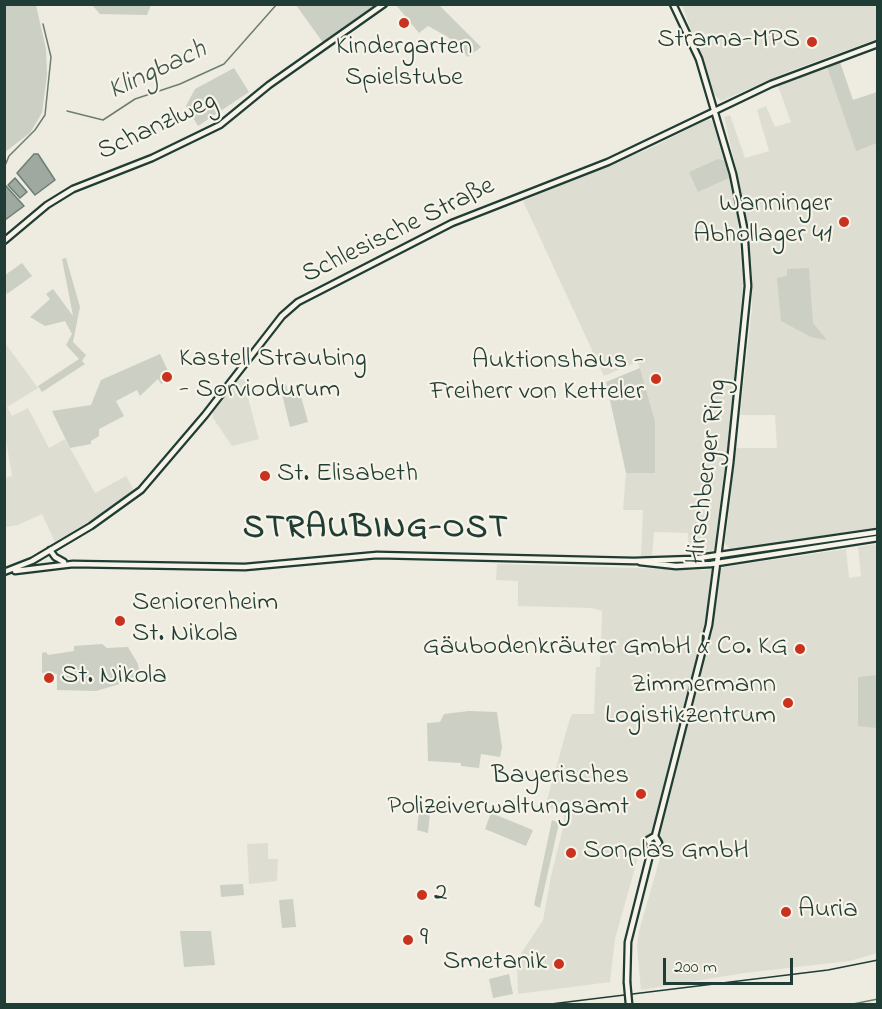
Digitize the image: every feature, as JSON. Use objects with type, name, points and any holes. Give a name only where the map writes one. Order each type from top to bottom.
[{"type":"street","name":"Schanzlweg","points":[[4,241],[47,205],[73,189],[152,158],[220,125],[269,85],[384,4]]},
{"type":"street","name":"Hirschberger Ring","points":[[629,1005],[627,982],[630,934],[652,847],[659,843],[655,836],[705,645],[718,556],[748,286],[746,248],[740,208],[715,110],[699,59],[673,4]]},
{"type":"street","name":"Schlesische Straße","points":[[5,572],[50,550],[109,514],[148,484],[209,410],[282,315],[298,302],[443,227],[623,155],[784,78],[878,44]]},
{"type":"street","points":[[5,572],[73,564],[245,567],[363,555],[634,561],[718,556],[878,532]]},
{"type":"street","points":[[634,561],[668,566],[717,563],[878,538]]},
{"type":"street","points":[[50,550],[60,561],[73,564]]},
{"type":"shaded area","points":[[151,4],[147,15],[100,14],[92,5]]},
{"type":"shaded area","points":[[5,5],[36,5],[46,49],[47,75],[42,113],[30,133],[5,152]]},
{"type":"shaded area","points":[[296,5],[377,5],[324,44]]},
{"type":"shaded area","points":[[396,5],[439,5],[481,47],[468,57],[448,37],[428,26],[419,33]]},
{"type":"shaded area","points":[[682,5],[877,5],[877,39],[790,71],[721,101],[714,94]]},
{"type":"shaded area","points":[[840,62],[853,100],[877,92],[877,143],[856,151],[827,67]]},
{"type":"shaded area","points":[[827,67],[856,150],[877,143],[877,527],[732,551],[725,544],[736,448],[777,448],[775,415],[740,415],[752,308],[752,274],[742,194],[724,117],[730,115],[745,158],[769,151],[757,110],[766,106],[775,127],[791,122],[778,86]]},
{"type":"shaded area","points":[[234,68],[249,92],[198,126],[186,106],[195,89]]},
{"type":"shaded area","points":[[708,119],[712,121],[725,161],[737,216],[743,283],[727,452],[714,549],[708,554],[689,555],[688,533],[654,532],[652,556],[641,556],[643,510],[623,510],[626,473],[654,473],[655,421],[640,368],[637,362],[604,376],[523,201],[651,148]]},
{"type":"shaded area","points":[[34,154],[38,154],[55,180],[35,195],[17,173]]},
{"type":"shaded area","points":[[718,159],[725,161],[729,178],[698,192],[689,172]]},
{"type":"shaded area","points":[[15,178],[27,192],[20,198],[8,185]]},
{"type":"shaded area","points":[[6,186],[24,206],[5,220],[4,188]]},
{"type":"shaded area","points":[[66,258],[80,307],[73,342],[86,355],[82,361],[85,364],[42,392],[38,386],[79,359],[66,345],[72,334],[65,321],[45,326],[30,317],[50,299],[46,294],[53,289],[73,316],[62,259]]},
{"type":"shaded area","points":[[22,263],[32,276],[7,294],[5,275]]},
{"type":"shaded area","points":[[809,268],[813,323],[827,340],[811,337],[781,321],[777,278],[787,276],[787,269]]},
{"type":"shaded area","points":[[5,343],[38,388],[7,407],[12,416],[28,408],[49,448],[65,439],[95,493],[126,476],[134,490],[55,542],[42,514],[18,525],[5,527],[5,478],[12,476],[5,435]]},
{"type":"shaded area","points":[[160,354],[172,379],[161,384],[158,379],[140,396],[137,390],[116,401],[124,416],[99,429],[99,436],[91,441],[91,444],[70,448],[52,411],[91,405],[101,380]]},
{"type":"shaded area","points":[[640,368],[655,421],[655,473],[626,473],[606,382]]},
{"type":"shaded area","points":[[243,379],[253,389],[247,394],[259,439],[232,446],[213,418],[213,412],[238,380]]},
{"type":"shaded area","points":[[286,384],[289,396],[300,393],[308,422],[290,427],[280,386]]},
{"type":"shaded area","points":[[877,544],[877,953],[850,961],[744,973],[641,990],[637,947],[639,931],[662,851],[642,843],[615,939],[610,982],[518,994],[517,960],[543,920],[564,824],[564,812],[545,807],[572,714],[594,714],[596,667],[600,667],[602,611],[591,608],[518,606],[518,581],[496,580],[497,564],[704,570],[846,549],[849,578],[861,576],[858,547]]},
{"type":"shaded area","points":[[102,644],[107,648],[128,647],[138,664],[140,678],[96,691],[57,690],[57,674],[42,673],[42,653],[46,652],[48,655],[74,651],[74,646]]},
{"type":"shaded area","points":[[877,675],[877,728],[858,726],[858,677]]},
{"type":"shaded area","points":[[469,711],[497,712],[502,747],[500,757],[481,754],[479,768],[461,766],[461,763],[428,761],[427,723],[440,722],[444,714]]},
{"type":"shaded area","points":[[419,812],[430,813],[428,833],[417,830]]},
{"type":"shaded area","points":[[491,813],[533,830],[526,846],[485,829]]},
{"type":"shaded area","points":[[552,820],[559,823],[540,908],[534,905]]},
{"type":"shaded area","points":[[268,843],[268,859],[278,859],[277,881],[249,884],[247,844]]},
{"type":"shaded area","points":[[243,884],[244,895],[221,897],[220,885]]},
{"type":"shaded area","points":[[293,899],[296,927],[282,928],[279,900]]},
{"type":"shaded area","points":[[180,931],[211,931],[215,965],[184,967]]},
{"type":"shaded area","points":[[509,974],[513,994],[493,998],[489,979]]},
{"type":"waterway","name":"Klingbach","points":[[67,111],[103,120],[135,99],[180,84],[224,64],[277,4]]},
{"type":"waterway","points":[[4,168],[9,156],[35,130],[45,115],[51,57],[43,24]]},
{"type":"waterway","points":[[853,1004],[878,999]]},
{"type":"railway","points":[[551,1004],[828,970],[878,960]]},
{"type":"place","name":"Kindergarten Spielstube","points":[[404,23]]},
{"type":"place","name":"Strama-MPS","points":[[812,42]]},
{"type":"place","name":"Wanninger Abhollager 41","points":[[844,222]]},
{"type":"place","name":"Kastell Straubing - Sorviodurum","points":[[167,377]]},
{"type":"place","name":"Auktionshaus - Freiherr von Ketteler","points":[[656,379]]},
{"type":"place","name":"St. Elisabeth","points":[[265,476]]},
{"type":"place","name":"Seniorenheim St. Nikola","points":[[120,621]]},
{"type":"place","name":"Gäubodenkräuter GmbH & Co. KG","points":[[800,649]]},
{"type":"place","name":"St. Nikola","points":[[49,678]]},
{"type":"place","name":"Zimmermann Logistikzentrum","points":[[788,703]]},
{"type":"place","name":"Bayerisches Polizeiverwaltungsamt","points":[[641,794]]},
{"type":"place","name":"Sonplas GmbH","points":[[571,853]]},
{"type":"place","name":"2","points":[[422,895]]},
{"type":"place","name":"Auria","points":[[786,912]]},
{"type":"place","name":"9","points":[[408,940]]},
{"type":"place","name":"Smetanik","points":[[559,964]]},
{"type":"district","name":"STRAUBING-OST","points":[[376,531]]}]
